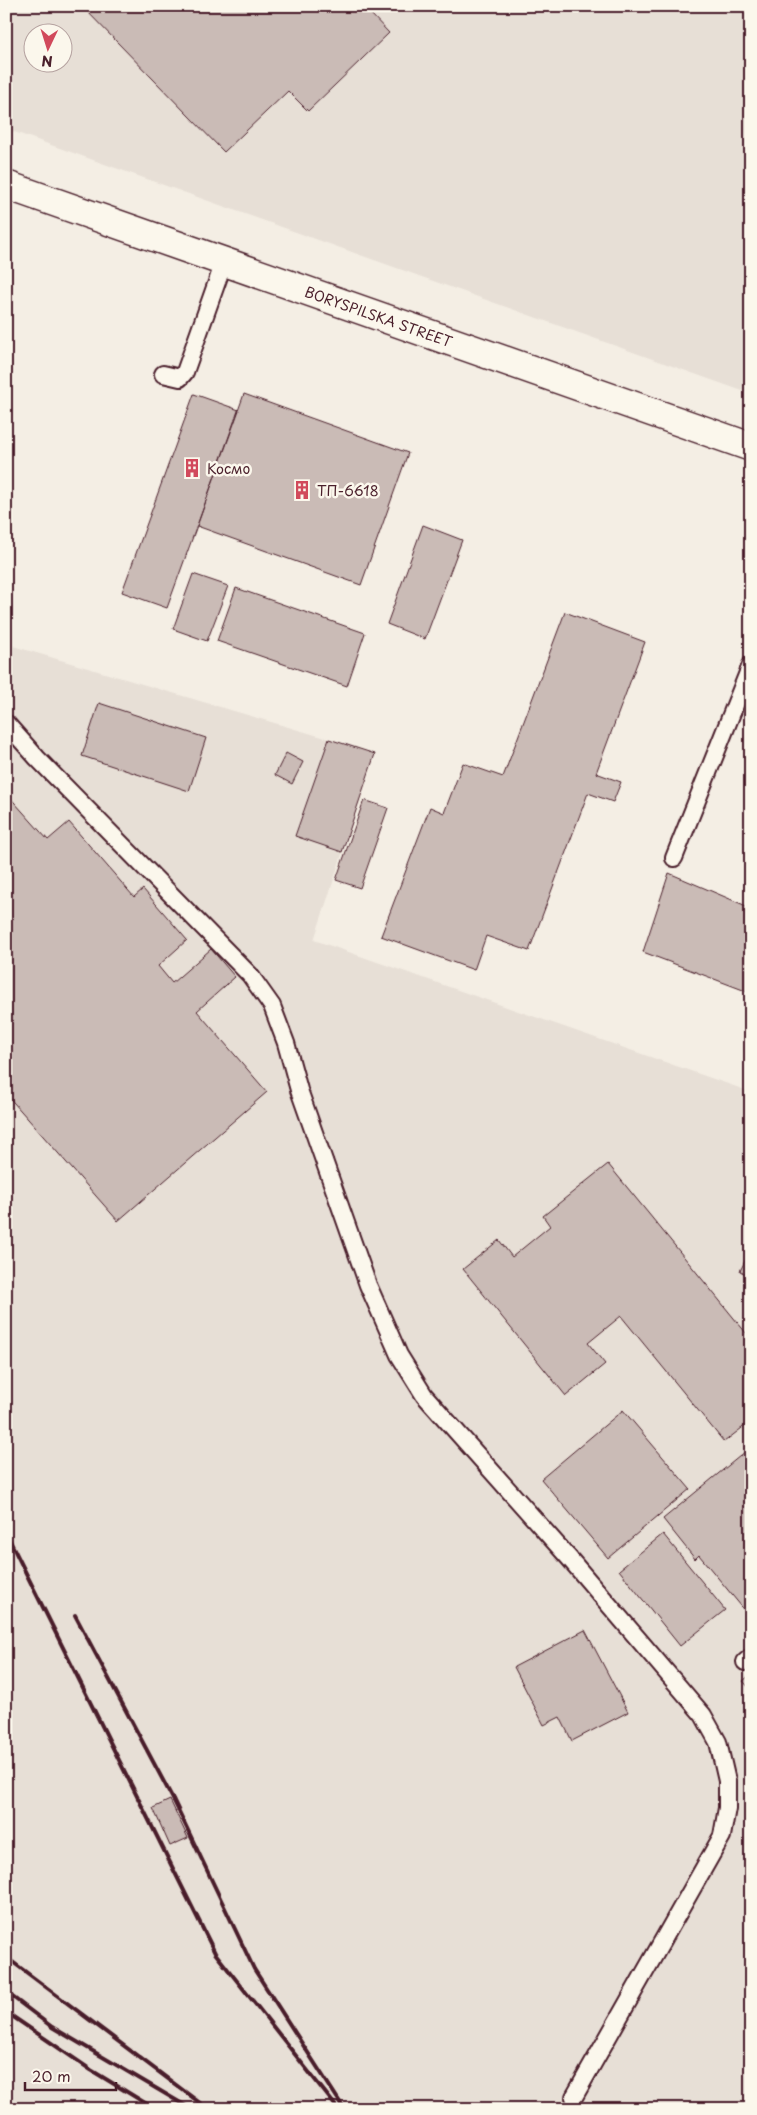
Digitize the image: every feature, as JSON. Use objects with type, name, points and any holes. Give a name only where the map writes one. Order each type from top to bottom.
[{"type":"main road","name":"BORYSPILSKA STREET","points":[[6,185],[751,447]]},
{"type":"lane","points":[[163,374],[180,378],[185,372],[224,262]]},
{"type":"lane","points":[[674,858],[751,665]]},
{"type":"lane","points":[[6,723],[250,975],[272,1006],[286,1043],[299,1090],[368,1285],[404,1363],[424,1395],[569,1558],[698,1709],[718,1742],[727,1781],[727,1808],[722,1836],[574,2097]]},
{"type":"shaded area","points":[[6,6],[751,6],[751,394],[6,129]]},
{"type":"shaded area","points":[[6,644],[375,754],[314,940],[751,1092],[751,2109],[6,2109]]},
{"type":"building","points":[[82,6],[375,6],[369,12],[389,33],[308,111],[288,91],[224,152]]},
{"type":"building","name":"Космо","points":[[194,394],[239,410],[167,608],[122,592]]},
{"type":"building","name":"ТП-6618","points":[[244,394],[408,453],[361,585],[197,526]]},
{"type":"building","points":[[423,525],[462,540],[425,639],[387,624]]},
{"type":"building","points":[[193,574],[228,586],[207,641],[173,629]]},
{"type":"building","points":[[236,588],[365,633],[347,686],[217,641]]},
{"type":"building","points":[[565,612],[645,642],[596,773],[621,782],[613,802],[588,793],[529,951],[486,936],[474,970],[381,936],[430,807],[444,813],[463,763],[503,777]]},
{"type":"building","points":[[99,703],[206,738],[189,791],[82,756]]},
{"type":"building","points":[[329,739],[375,754],[342,852],[295,836]]},
{"type":"building","points":[[286,753],[303,762],[292,784],[275,775]]},
{"type":"building","points":[[6,793],[48,840],[69,822],[134,897],[143,889],[187,940],[158,966],[172,983],[211,949],[235,977],[197,1011],[267,1092],[118,1221],[6,1094]]},
{"type":"building","points":[[364,800],[388,808],[360,888],[336,880]]},
{"type":"building","points":[[669,873],[751,908],[751,993],[643,952]]},
{"type":"building","points":[[608,1164],[751,1339],[751,1421],[724,1442],[621,1316],[588,1343],[605,1364],[566,1396],[463,1269],[499,1240],[512,1257],[550,1226],[543,1216]]},
{"type":"building","points":[[751,1249],[751,1277],[740,1271]]},
{"type":"building","points":[[623,1410],[690,1489],[608,1558],[541,1479]]},
{"type":"building","points":[[751,1447],[751,1535],[749,1537],[751,1540],[751,1618],[699,1555],[695,1559],[663,1519]]},
{"type":"building","points":[[663,1534],[725,1610],[680,1646],[619,1570]]},
{"type":"building","points":[[585,1630],[628,1712],[572,1741],[560,1717],[544,1725],[514,1667]]},
{"type":"building","points":[[751,1674],[751,1690],[743,1681]]},
{"type":"building","points":[[170,1800],[188,1838],[170,1846],[153,1808]]},
{"type":"railway","points":[[6,1533],[215,1953],[338,2109]]},
{"type":"railway","points":[[75,1615],[174,1801],[254,1969],[343,2107]]},
{"type":"railway","points":[[6,1957],[208,2109]]},
{"type":"railway","points":[[6,1992],[52,2027],[191,2109]]},
{"type":"railway","points":[[6,2012],[91,2070],[155,2109]]},
{"type":"place","name":"Космо","points":[[192,468]]},
{"type":"place","name":"ТП-6618","points":[[302,490]]}]
